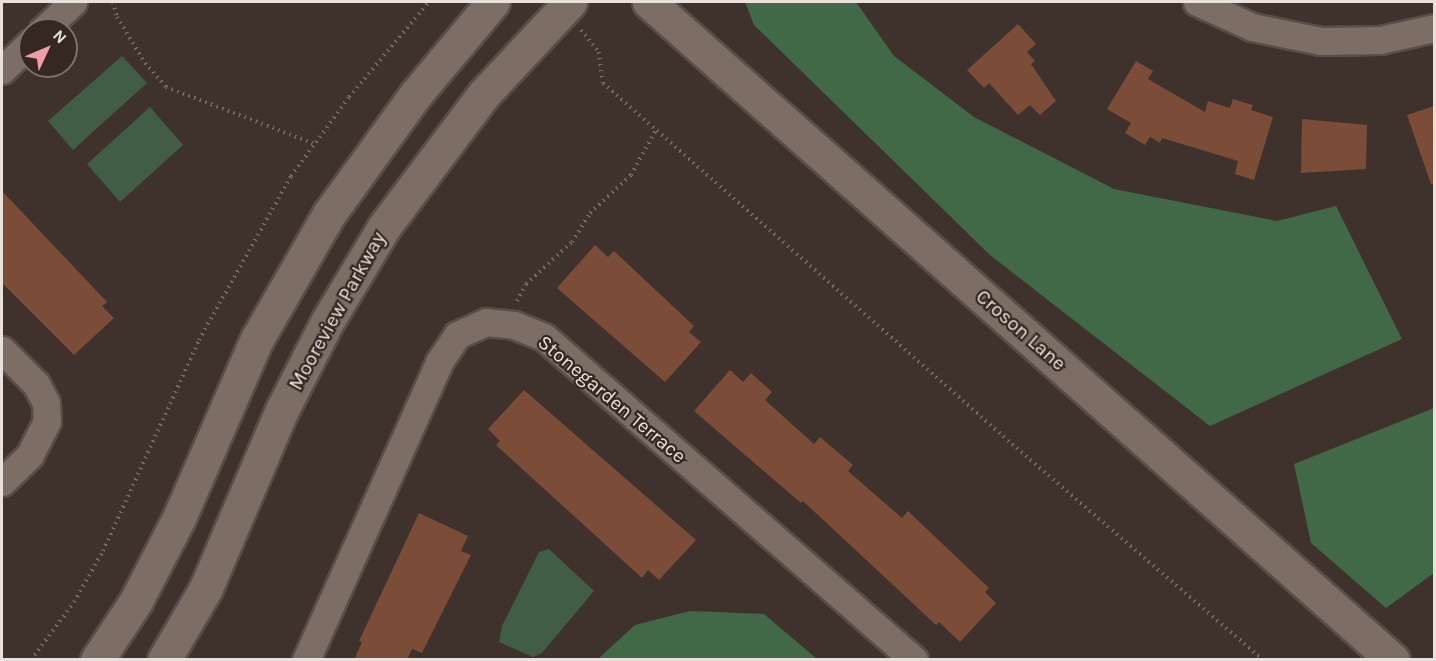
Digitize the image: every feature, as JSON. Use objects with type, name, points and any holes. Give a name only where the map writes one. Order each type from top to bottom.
[{"type":"main road","points":[[98,660],[136,601],[179,518],[257,339],[323,224],[410,102],[493,2]]},
{"type":"main road","name":"Croson Lane","points":[[649,2],[1393,660]]},
{"type":"main road","name":"Mooreview Parkway","points":[[164,660],[206,588],[297,381],[384,227],[484,94],[565,6]]},
{"type":"street","points":[[56,18],[73,2]]},
{"type":"street","points":[[1197,2],[1252,27],[1322,41],[1380,40],[1434,28]]},
{"type":"street","points":[[2,70],[18,55]]},
{"type":"street","name":"Stonegarden Terrace","points":[[306,660],[439,362],[457,335],[486,322],[514,325],[544,337],[914,660]]},
{"type":"street","points":[[2,350],[36,384],[46,403],[47,421],[30,455],[2,482]]},
{"type":"path","points":[[113,2],[117,17],[145,63],[166,87],[313,142]]},
{"type":"path","points":[[31,660],[74,602],[103,551],[199,340],[262,224],[313,142],[429,2]]},
{"type":"path","points":[[565,6],[595,42],[603,83],[657,128],[1012,444],[1263,660]]},
{"type":"path","points":[[514,325],[514,307],[526,284],[572,242],[590,213],[632,175],[657,128]]},
{"type":"green space","points":[[745,2],[856,2],[894,56],[974,117],[1114,189],[1277,221],[1336,206],[1402,339],[1210,426],[990,255],[754,25]]},
{"type":"green space","points":[[122,56],[147,83],[73,150],[48,121]]},
{"type":"green space","points":[[150,107],[183,145],[120,202],[87,164]]},
{"type":"green space","points":[[1434,408],[1434,573],[1386,608],[1311,543],[1294,464]]},
{"type":"green space","points":[[549,549],[594,591],[542,653],[533,657],[499,642],[502,626],[539,552]]},
{"type":"green space","points":[[690,611],[764,614],[817,659],[598,659],[635,625]]},
{"type":"building","points":[[1018,24],[1036,44],[1027,52],[1035,61],[1031,64],[1056,101],[1040,115],[1030,105],[1018,115],[989,83],[984,88],[967,70]]},
{"type":"building","points":[[1136,61],[1153,71],[1148,79],[1205,112],[1208,101],[1230,108],[1233,99],[1253,105],[1251,110],[1273,117],[1254,180],[1235,174],[1238,161],[1162,138],[1160,143],[1150,137],[1145,145],[1125,133],[1131,123],[1107,109]]},
{"type":"building","points":[[1434,106],[1434,183],[1431,184],[1407,115]]},
{"type":"building","points":[[1302,119],[1367,125],[1366,169],[1301,173]]},
{"type":"building","points":[[2,191],[107,302],[102,306],[114,318],[74,355],[2,283]]},
{"type":"building","points":[[595,245],[608,257],[614,251],[694,326],[689,332],[701,342],[665,382],[557,288]]},
{"type":"building","points":[[730,370],[743,382],[751,373],[772,392],[765,400],[814,444],[820,437],[853,465],[848,471],[902,518],[908,511],[989,588],[985,592],[996,603],[960,642],[939,622],[936,625],[803,501],[801,503],[694,411]]},
{"type":"building","points":[[524,390],[696,540],[659,580],[648,570],[642,578],[496,445],[500,441],[488,429]]},
{"type":"building","points":[[419,513],[468,536],[461,551],[471,555],[422,653],[412,649],[407,660],[354,660],[362,642],[359,641]]}]
